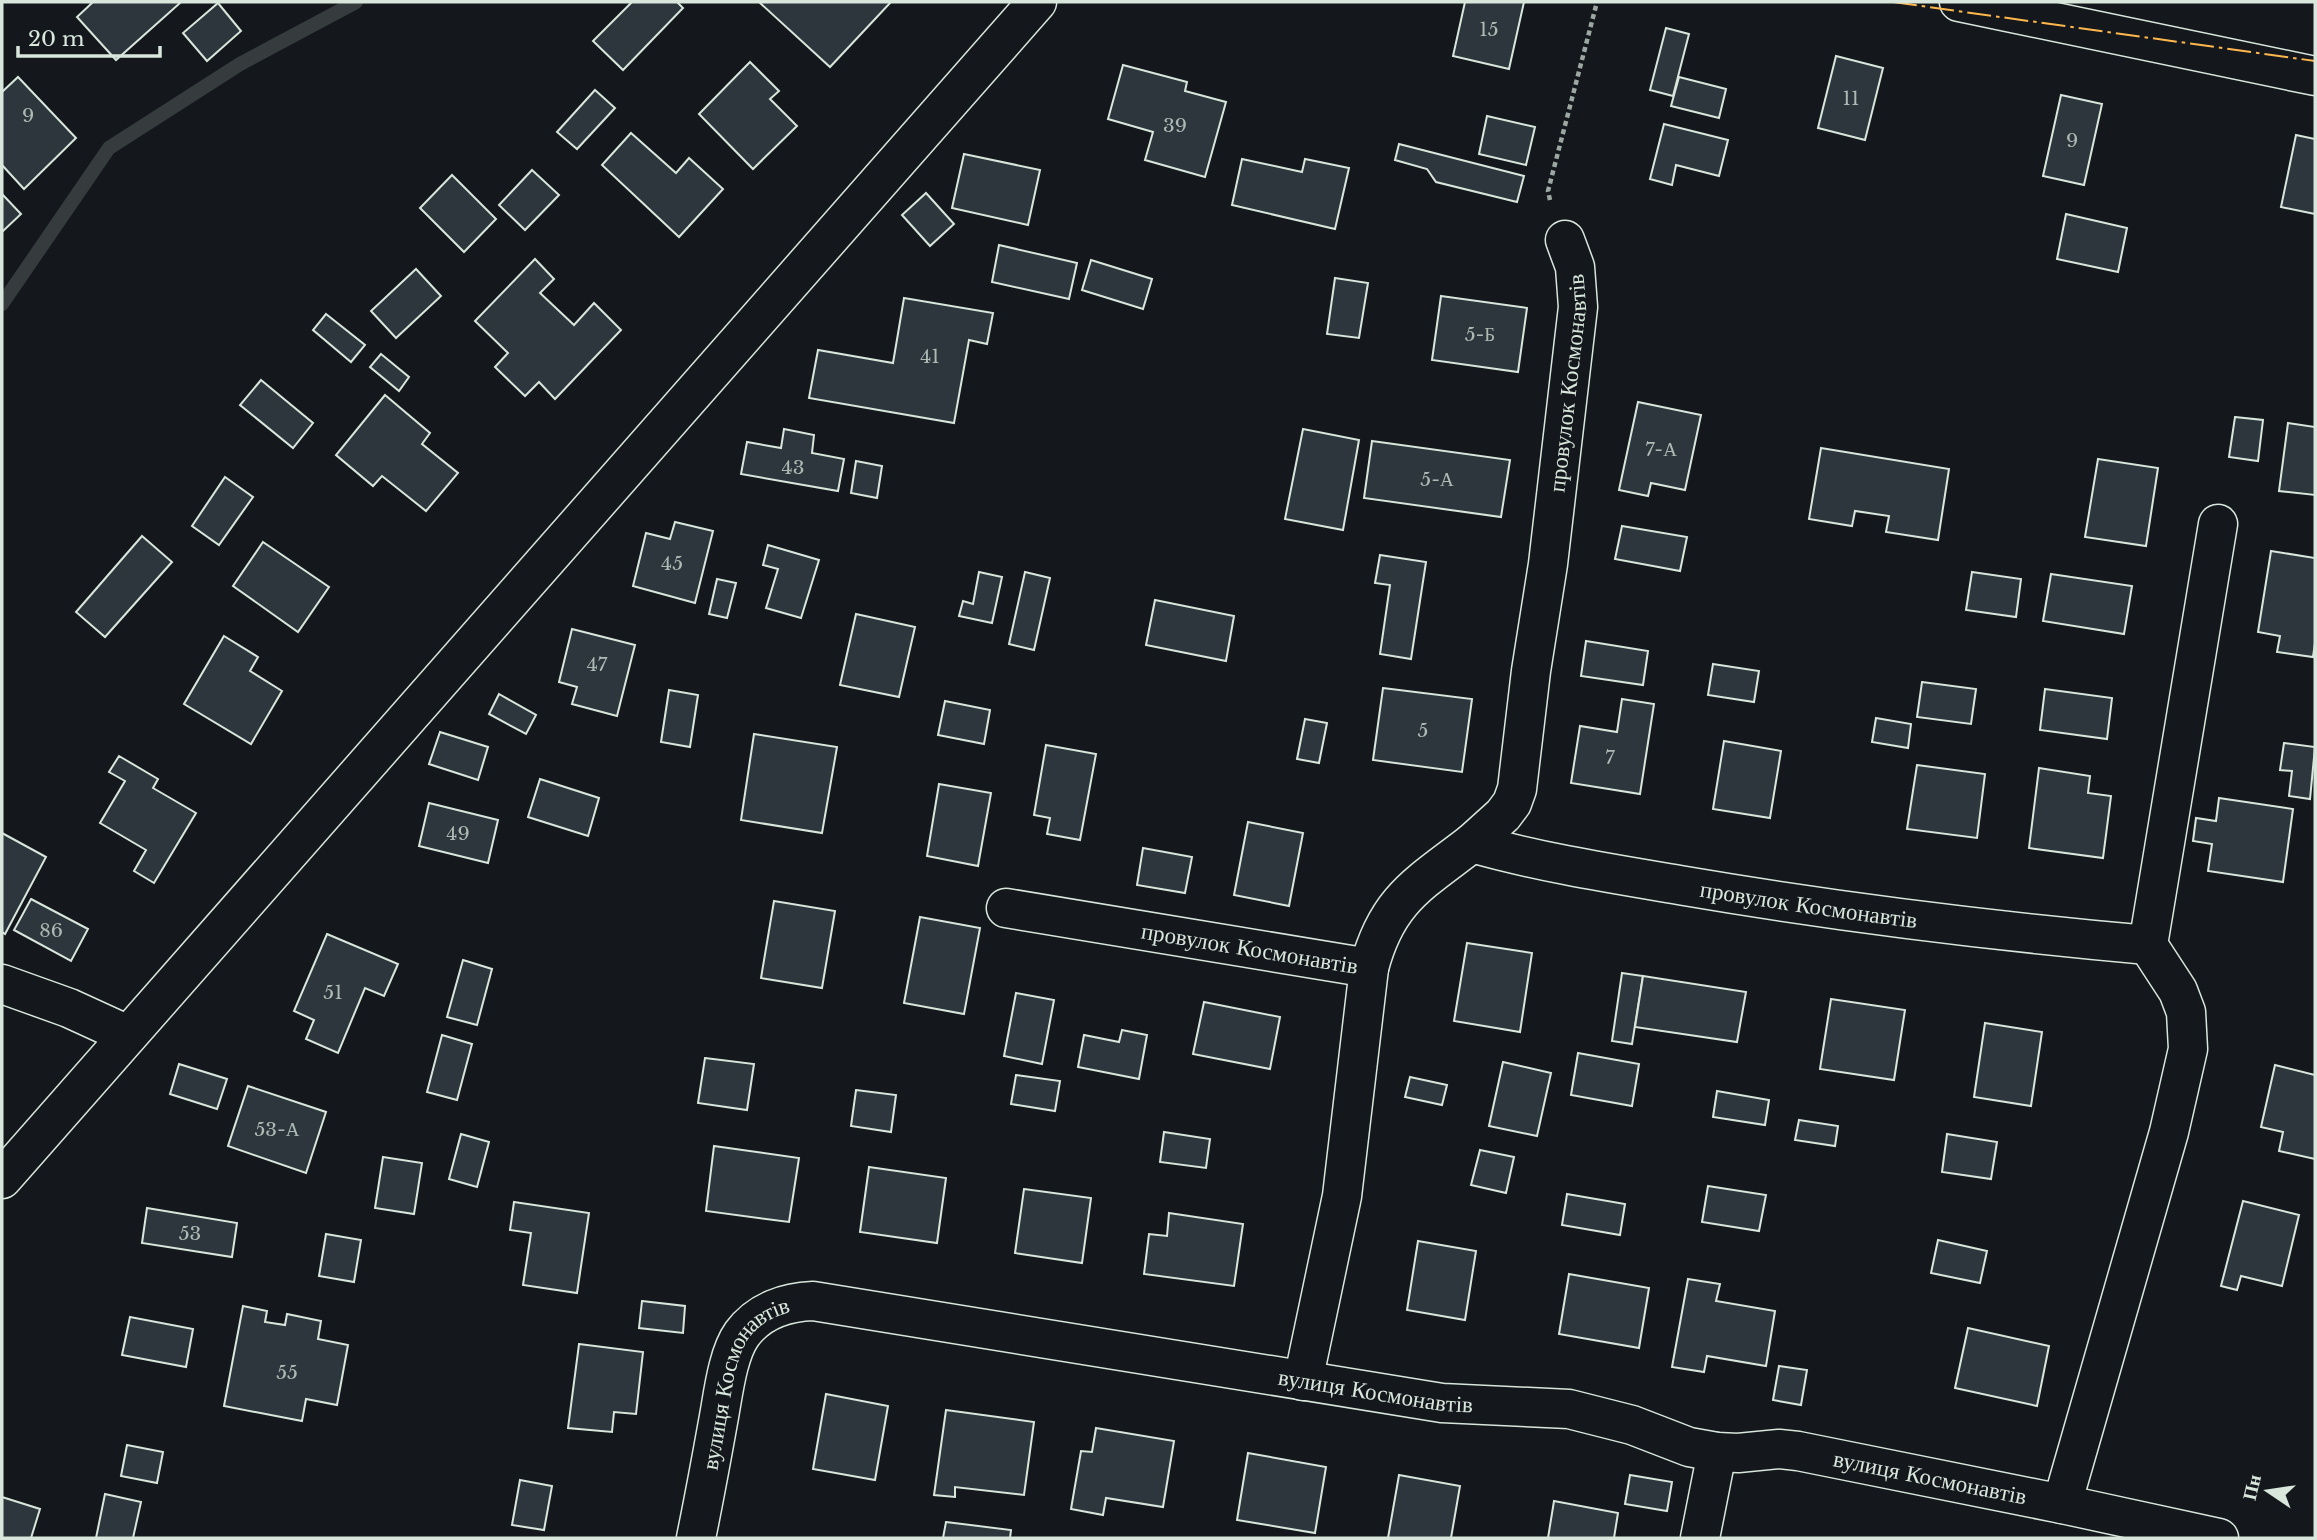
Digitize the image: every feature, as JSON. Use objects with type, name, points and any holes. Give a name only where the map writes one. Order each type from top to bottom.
[{"type":"street","points":[[2,1179],[1037,2]]},
{"type":"street","points":[[1959,2],[2315,76]]},
{"type":"street","name":"провулок Космонавтів","points":[[1006,908],[1369,968],[1376,941],[1388,917],[1405,895],[1472,844],[1503,815],[1512,803],[1520,765],[1529,683],[1548,564],[1578,307],[1575,267],[1565,240]]},
{"type":"street","points":[[2062,1504],[2169,1132],[2188,1049],[2186,1012],[2178,990],[2148,945],[2218,524]]},
{"type":"street","name":"провулок Космонавтів","points":[[1472,844],[1528,858],[1731,894],[2022,934],[2148,945]]},
{"type":"street","points":[[1303,1381],[1342,1196],[1369,968]]},
{"type":"street","points":[[2,984],[69,1008],[128,1035]]},
{"type":"street","name":"вулиця Космонавтів","points":[[696,1538],[724,1391],[733,1353],[741,1334],[771,1310],[792,1302],[813,1301],[1442,1404],[1569,1409],[1632,1425],[1689,1447],[1738,1453],[1779,1449],[1798,1451],[2219,1538]]},
{"type":"street","points":[[1700,1538],[1717,1452]]},
{"type":"path","points":[[1565,240],[1555,221],[1548,191],[1597,2]]},
{"type":"building","points":[[93,2],[180,3],[116,60],[77,17]]},
{"type":"building","points":[[632,2],[677,2],[683,8],[623,70],[593,41]]},
{"type":"building","points":[[759,2],[891,2],[830,67]]},
{"type":"building","points":[[1465,2],[1524,2],[1509,69],[1453,56]]},
{"type":"building","points":[[218,3],[241,31],[207,61],[183,33]]},
{"type":"building","points":[[1666,28],[1689,34],[1673,96],[1650,90]]},
{"type":"building","points":[[1836,56],[1883,68],[1865,140],[1818,128]]},
{"type":"building","points":[[750,62],[779,91],[770,99],[797,126],[753,169],[699,114]]},
{"type":"building","points":[[1123,65],[1187,82],[1185,91],[1226,102],[1205,177],[1145,160],[1153,132],[1108,119]]},
{"type":"building","points":[[18,77],[76,138],[24,189],[2,165],[2,92]]},
{"type":"building","points":[[1679,77],[1726,89],[1719,118],[1671,106]]},
{"type":"building","points":[[595,90],[615,108],[577,149],[557,132]]},
{"type":"building","points":[[2061,95],[2102,104],[2084,185],[2043,176]]},
{"type":"building","points":[[1487,116],[1535,127],[1526,165],[1479,154]]},
{"type":"building","points":[[1664,124],[1728,140],[1719,176],[1676,165],[1672,185],[1650,179]]},
{"type":"building","points":[[631,133],[676,173],[689,158],[723,189],[679,237],[602,165]]},
{"type":"building","points":[[2296,135],[2315,139],[2315,214],[2281,207]]},
{"type":"building","points":[[1399,144],[1524,176],[1517,202],[1436,182],[1427,169],[1395,160]]},
{"type":"building","points":[[964,154],[1040,170],[1028,225],[952,208]]},
{"type":"building","points":[[1242,159],[1302,172],[1305,159],[1349,168],[1335,229],[1232,205]]},
{"type":"building","points":[[532,170],[559,195],[525,230],[499,205]]},
{"type":"building","points":[[452,175],[496,219],[464,252],[420,208]]},
{"type":"building","points":[[926,193],[954,224],[930,246],[902,215]]},
{"type":"building","points":[[2,194],[21,214],[2,232]]},
{"type":"building","points":[[2066,214],[2127,228],[2118,272],[2057,259]]},
{"type":"building","points":[[999,245],[1077,263],[1069,299],[992,282]]},
{"type":"building","points":[[535,259],[554,279],[540,293],[574,325],[594,303],[621,330],[555,399],[539,382],[525,396],[495,367],[508,353],[475,321]]},
{"type":"building","points":[[1091,260],[1152,279],[1143,309],[1082,290]]},
{"type":"building","points":[[416,269],[441,296],[396,338],[371,311]]},
{"type":"building","points":[[1335,278],[1368,283],[1359,338],[1327,334]]},
{"type":"building","points":[[1441,296],[1527,308],[1518,372],[1432,360]]},
{"type":"building","points":[[904,298],[993,313],[987,344],[969,340],[954,423],[809,398],[818,350],[893,363]]},
{"type":"building","points":[[326,314],[365,345],[351,362],[313,330]]},
{"type":"building","points":[[381,354],[409,377],[399,391],[370,367]]},
{"type":"building","points":[[261,380],[313,423],[293,448],[240,405]]},
{"type":"building","points":[[385,395],[430,433],[422,444],[458,473],[426,511],[382,476],[373,486],[336,455]]},
{"type":"building","points":[[1638,402],[1701,415],[1685,490],[1651,483],[1648,496],[1619,490]]},
{"type":"building","points":[[2235,417],[2263,420],[2258,461],[2229,457]]},
{"type":"building","points":[[2288,423],[2315,427],[2315,495],[2279,491]]},
{"type":"building","points":[[784,429],[814,435],[812,453],[844,459],[838,491],[741,474],[747,442],[781,448]]},
{"type":"building","points":[[1303,429],[1359,440],[1343,530],[1285,519]]},
{"type":"building","points":[[1372,441],[1510,460],[1501,517],[1364,498]]},
{"type":"building","points":[[1821,448],[1949,469],[1938,540],[1886,532],[1889,516],[1855,511],[1852,526],[1809,519]]},
{"type":"building","points":[[2098,459],[2158,468],[2146,546],[2085,537]]},
{"type":"building","points":[[856,461],[882,466],[877,498],[851,493]]},
{"type":"building","points":[[225,477],[253,497],[219,545],[192,526]]},
{"type":"building","points":[[675,522],[713,531],[695,603],[633,586],[646,533],[670,539]]},
{"type":"building","points":[[1622,526],[1687,537],[1680,571],[1615,559]]},
{"type":"building","points":[[142,536],[172,562],[105,637],[76,612]]},
{"type":"building","points":[[263,542],[329,587],[298,632],[233,586]]},
{"type":"building","points":[[768,545],[819,560],[801,618],[766,608],[778,569],[763,565]]},
{"type":"building","points":[[2271,551],[2315,558],[2313,657],[2277,652],[2280,636],[2258,632]]},
{"type":"building","points":[[1380,555],[1426,562],[1411,659],[1380,654],[1390,585],[1375,583]]},
{"type":"building","points":[[979,572],[1002,577],[992,623],[959,616],[963,601],[973,604]]},
{"type":"building","points":[[1025,572],[1050,578],[1034,650],[1009,644]]},
{"type":"building","points":[[1972,572],[2021,579],[2016,617],[1966,610]]},
{"type":"building","points":[[2051,574],[2132,586],[2124,634],[2043,621]]},
{"type":"building","points":[[717,579],[736,583],[727,618],[709,614]]},
{"type":"building","points":[[1155,600],[1234,616],[1226,661],[1146,645]]},
{"type":"building","points":[[856,614],[915,627],[899,697],[840,685]]},
{"type":"building","points":[[572,629],[635,645],[617,716],[572,704],[577,687],[559,682]]},
{"type":"building","points":[[224,636],[258,657],[250,671],[282,691],[251,744],[184,704]]},
{"type":"building","points":[[1586,641],[1648,651],[1643,685],[1581,676]]},
{"type":"building","points":[[1713,664],[1759,671],[1754,702],[1708,695]]},
{"type":"building","points":[[1922,682],[1976,689],[1971,724],[1917,717]]},
{"type":"building","points":[[1383,688],[1472,699],[1462,772],[1373,760]]},
{"type":"building","points":[[2045,689],[2112,698],[2107,739],[2040,730]]},
{"type":"building","points":[[669,690],[698,695],[690,747],[661,742]]},
{"type":"building","points":[[499,694],[536,715],[526,734],[489,714]]},
{"type":"building","points":[[1622,699],[1654,704],[1640,794],[1571,783],[1580,726],[1617,732]]},
{"type":"building","points":[[945,701],[990,710],[984,744],[938,735]]},
{"type":"building","points":[[1876,718],[1911,724],[1908,748],[1872,742]]},
{"type":"building","points":[[1305,719],[1327,723],[1319,763],[1297,759]]},
{"type":"building","points":[[440,732],[488,747],[478,780],[429,764]]},
{"type":"building","points":[[754,734],[837,747],[822,833],[741,820]]},
{"type":"building","points":[[1724,741],[1781,751],[1770,818],[1713,809]]},
{"type":"building","points":[[2284,743],[2315,747],[2310,799],[2289,796],[2292,771],[2280,770]]},
{"type":"building","points":[[1046,745],[1096,754],[1080,840],[1047,834],[1050,818],[1034,815]]},
{"type":"building","points":[[119,756],[158,779],[153,788],[196,813],[154,883],[134,871],[146,850],[100,823],[125,781],[109,772]]},
{"type":"building","points":[[1917,765],[1985,774],[1977,838],[1907,829]]},
{"type":"building","points":[[2039,768],[2090,776],[2088,793],[2111,796],[2103,858],[2029,848]]},
{"type":"building","points":[[540,779],[599,798],[588,836],[528,817]]},
{"type":"building","points":[[939,784],[991,793],[978,866],[927,856]]},
{"type":"building","points":[[2219,798],[2293,809],[2283,882],[2208,871],[2212,844],[2193,841],[2196,818],[2216,821]]},
{"type":"building","points":[[429,803],[498,820],[488,863],[419,846]]},
{"type":"building","points":[[1248,822],[1303,833],[1289,906],[1234,895]]},
{"type":"building","points":[[2,833],[46,857],[5,934],[2,932]]},
{"type":"building","points":[[1143,848],[1192,857],[1185,893],[1137,885]]},
{"type":"building","points":[[31,899],[88,929],[71,961],[14,930]]},
{"type":"building","points":[[774,901],[835,911],[822,988],[761,978]]},
{"type":"building","points":[[920,917],[980,928],[964,1014],[904,1003]]},
{"type":"building","points":[[327,934],[398,964],[384,996],[365,988],[338,1053],[306,1039],[314,1020],[294,1011]]},
{"type":"building","points":[[1467,943],[1532,953],[1520,1032],[1454,1021]]},
{"type":"building","points":[[463,960],[492,969],[477,1025],[447,1017]]},
{"type":"building","points":[[1622,973],[1643,976],[1632,1044],[1612,1041]]},
{"type":"building","points":[[1643,976],[1746,992],[1737,1042],[1635,1027]]},
{"type":"building","points":[[1016,993],[1054,1000],[1042,1064],[1004,1056]]},
{"type":"building","points":[[1831,999],[1905,1010],[1894,1080],[1820,1069]]},
{"type":"building","points":[[1204,1002],[1280,1017],[1270,1069],[1193,1054]]},
{"type":"building","points":[[1985,1023],[2042,1032],[2031,1106],[1974,1097]]},
{"type":"building","points":[[1122,1030],[1147,1035],[1139,1079],[1078,1067],[1084,1035],[1119,1042]]},
{"type":"building","points":[[442,1035],[472,1044],[457,1100],[427,1092]]},
{"type":"building","points":[[1578,1053],[1639,1064],[1632,1106],[1571,1095]]},
{"type":"building","points":[[705,1058],[754,1064],[747,1110],[698,1103]]},
{"type":"building","points":[[1503,1062],[1551,1073],[1537,1136],[1489,1126]]},
{"type":"building","points":[[179,1064],[227,1079],[217,1109],[170,1094]]},
{"type":"building","points":[[2275,1065],[2315,1075],[2315,1159],[2279,1151],[2283,1132],[2261,1127]]},
{"type":"building","points":[[1016,1075],[1060,1081],[1055,1111],[1011,1104]]},
{"type":"building","points":[[1410,1077],[1447,1085],[1442,1105],[1405,1097]]},
{"type":"building","points":[[248,1086],[326,1112],[306,1173],[228,1146]]},
{"type":"building","points":[[856,1090],[896,1095],[891,1132],[851,1126]]},
{"type":"building","points":[[1717,1091],[1769,1100],[1765,1125],[1713,1117]]},
{"type":"building","points":[[1799,1120],[1838,1126],[1835,1146],[1795,1140]]},
{"type":"building","points":[[1164,1132],[1210,1139],[1206,1168],[1160,1162]]},
{"type":"building","points":[[461,1134],[489,1142],[477,1187],[449,1179]]},
{"type":"building","points":[[1947,1134],[1997,1142],[1991,1179],[1942,1172]]},
{"type":"building","points":[[714,1146],[799,1158],[789,1222],[706,1211]]},
{"type":"building","points":[[1480,1150],[1514,1157],[1506,1193],[1471,1185]]},
{"type":"building","points":[[383,1157],[422,1163],[414,1214],[375,1208]]},
{"type":"building","points":[[869,1167],[946,1178],[937,1243],[860,1232]]},
{"type":"building","points":[[1708,1186],[1766,1195],[1759,1231],[1702,1222]]},
{"type":"building","points":[[1024,1189],[1091,1198],[1082,1263],[1015,1253]]},
{"type":"building","points":[[1567,1194],[1625,1204],[1620,1235],[1562,1225]]},
{"type":"building","points":[[2243,1201],[2299,1215],[2282,1286],[2241,1276],[2237,1290],[2221,1286]]},
{"type":"building","points":[[514,1202],[589,1213],[577,1293],[523,1285],[531,1233],[510,1230]]},
{"type":"building","points":[[147,1208],[237,1223],[232,1257],[142,1243]]},
{"type":"building","points":[[1169,1213],[1243,1224],[1234,1286],[1144,1274],[1149,1234],[1167,1236]]},
{"type":"building","points":[[326,1234],[361,1240],[354,1282],[319,1276]]},
{"type":"building","points":[[1938,1240],[1987,1251],[1980,1283],[1931,1273]]},
{"type":"building","points":[[1418,1241],[1476,1251],[1465,1320],[1407,1310]]},
{"type":"building","points":[[1569,1274],[1649,1288],[1639,1348],[1559,1334]]},
{"type":"building","points":[[1688,1279],[1720,1284],[1716,1301],[1775,1311],[1766,1366],[1707,1356],[1704,1372],[1672,1367]]},
{"type":"building","points":[[642,1301],[685,1306],[683,1333],[639,1328]]},
{"type":"building","points":[[243,1306],[267,1311],[265,1322],[285,1325],[287,1314],[321,1321],[318,1339],[348,1345],[337,1405],[306,1399],[302,1421],[224,1406]]},
{"type":"building","points":[[130,1317],[193,1329],[186,1367],[122,1355]]},
{"type":"building","points":[[1968,1328],[2049,1346],[2037,1406],[1955,1388]]},
{"type":"building","points":[[579,1344],[643,1352],[636,1414],[614,1412],[612,1432],[568,1428]]},
{"type":"building","points":[[1779,1366],[1807,1370],[1801,1405],[1773,1400]]},
{"type":"building","points":[[826,1394],[888,1406],[875,1480],[813,1469]]},
{"type":"building","points":[[946,1410],[1034,1422],[1024,1495],[955,1487],[955,1497],[934,1495]]},
{"type":"building","points":[[1096,1428],[1174,1441],[1163,1507],[1106,1498],[1103,1515],[1071,1509],[1081,1451],[1092,1452]]},
{"type":"building","points":[[127,1445],[163,1452],[157,1483],[121,1476]]},
{"type":"building","points":[[1248,1453],[1326,1467],[1315,1533],[1237,1520]]},
{"type":"building","points":[[1399,1475],[1460,1486],[1451,1538],[1388,1538]]},
{"type":"building","points":[[1630,1475],[1672,1482],[1667,1511],[1625,1504]]},
{"type":"building","points":[[520,1480],[552,1486],[544,1530],[512,1525]]},
{"type":"building","points":[[105,1494],[141,1502],[133,1538],[96,1538]]},
{"type":"building","points":[[2,1497],[40,1509],[31,1538],[2,1538]]},
{"type":"building","points":[[1554,1501],[1618,1513],[1614,1538],[1548,1538]]},
{"type":"building","points":[[946,1522],[1011,1530],[1010,1538],[943,1538]]},
{"type":"waterway","points":[[2,304],[109,148],[240,64],[356,2]]},
{"type":"power","points":[[1893,2],[2315,61]]}]
